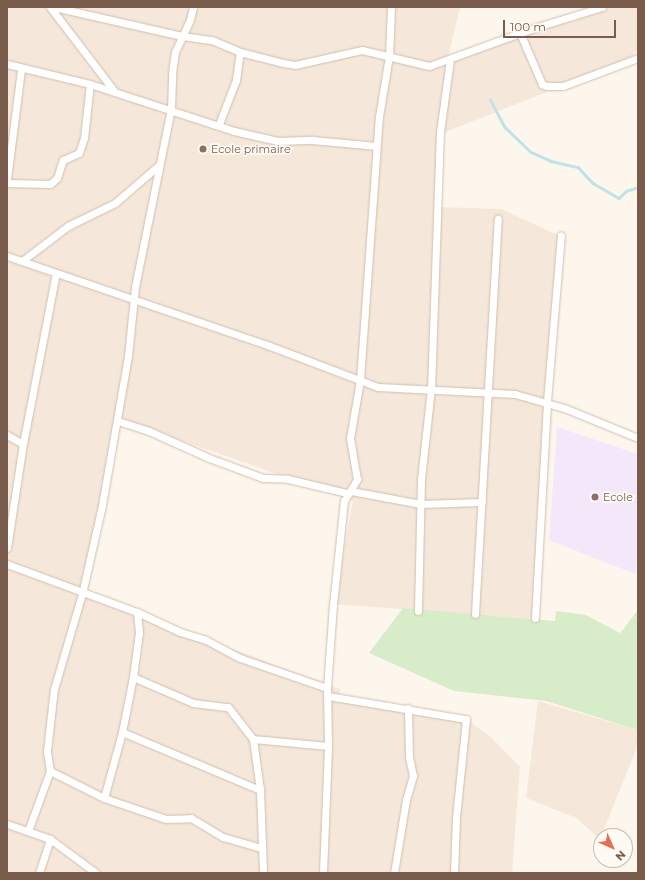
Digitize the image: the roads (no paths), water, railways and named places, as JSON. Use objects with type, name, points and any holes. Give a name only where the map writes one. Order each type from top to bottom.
[{"type":"street","points":[[50,7],[115,92]]},
{"type":"street","points":[[54,7],[182,36],[212,40],[240,52],[295,65],[362,50],[429,66],[450,60],[520,33],[602,7]]},
{"type":"street","points":[[28,831],[50,771],[47,751],[54,690],[82,594],[118,422],[135,300],[159,165],[171,109],[172,73],[175,52],[190,20],[193,7]]},
{"type":"street","points":[[323,873],[328,746],[327,688],[340,522],[349,492],[357,479],[350,438],[360,380],[377,146],[389,56],[391,7]]},
{"type":"street","points":[[520,33],[542,84],[547,86],[563,86],[638,58]]},
{"type":"street","points":[[219,124],[236,80],[240,52]]},
{"type":"street","points":[[418,611],[421,479],[431,389],[440,132],[450,60]]},
{"type":"street","points":[[7,64],[21,69],[90,84],[219,124],[234,131],[278,141],[312,140],[377,146]]},
{"type":"street","points":[[7,179],[21,69]]},
{"type":"street","points":[[7,183],[50,184],[57,178],[63,160],[78,153],[84,138],[90,84]]},
{"type":"street","points":[[22,261],[68,226],[115,203],[159,165]]},
{"type":"street","points":[[475,614],[498,219]]},
{"type":"street","points":[[535,618],[547,401],[562,236]]},
{"type":"street","points":[[7,256],[378,386],[488,390],[547,401],[638,438]]},
{"type":"street","points":[[7,548],[23,444],[56,273]]},
{"type":"street","points":[[118,422],[149,431],[209,458],[263,478],[288,479],[349,492],[421,504],[482,502]]},
{"type":"street","points":[[7,435],[23,444]]},
{"type":"street","points":[[7,564],[82,594],[137,612],[180,632],[206,640],[240,658],[327,688]]},
{"type":"street","points":[[104,798],[122,732],[133,677],[139,632],[137,612]]},
{"type":"street","points":[[133,677],[193,703],[228,707],[253,739],[260,790],[263,873]]},
{"type":"street","points":[[328,696],[408,708],[466,719],[456,818],[454,873]]},
{"type":"street","points":[[395,873],[406,800],[412,776],[409,757],[408,708]]},
{"type":"street","points":[[122,732],[260,790]]},
{"type":"street","points":[[253,739],[328,746]]},
{"type":"street","points":[[50,771],[104,798],[166,819],[191,818],[223,837],[261,848]]},
{"type":"street","points":[[7,824],[50,839],[74,854],[94,872]]},
{"type":"street","points":[[39,873],[50,839]]},
{"type":"waterway","points":[[490,99],[505,127],[531,152],[551,161],[578,167],[593,183],[619,198],[626,191],[638,187]]},
{"type":"place","name":"Ecole primaire","points":[[203,149]]},
{"type":"place","name":"Ecole","points":[[595,497]]}]
